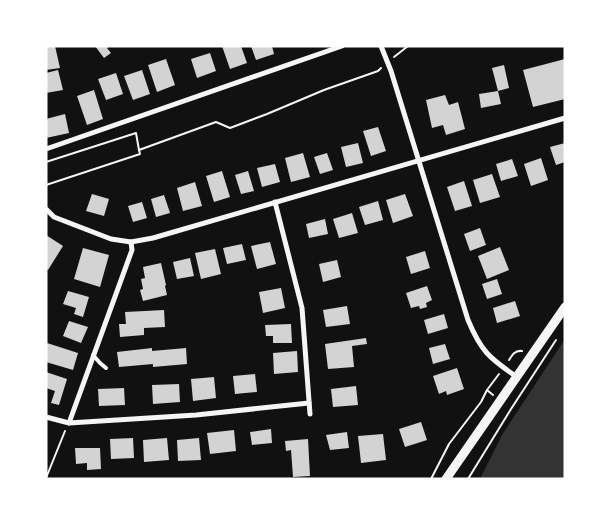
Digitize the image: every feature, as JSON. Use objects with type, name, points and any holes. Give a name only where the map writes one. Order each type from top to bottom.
[{"type":"street","points":[[46,149],[342,46]]},
{"type":"street","points":[[381,46],[476,340],[492,360],[517,378]]},
{"type":"street","points":[[46,209],[54,217],[112,239],[132,242],[153,238],[565,118]]},
{"type":"street","points":[[275,202],[302,308],[310,414]]},
{"type":"street","points":[[69,423],[132,250],[132,242]]},
{"type":"street","points":[[446,479],[565,307]]},
{"type":"street","points":[[46,417],[69,423],[196,415],[309,402]]},
{"type":"lane","points":[[93,355],[106,368]]},
{"type":"path","points":[[139,150],[216,122],[230,128],[267,114],[378,71],[408,46]]},
{"type":"path","points":[[46,162],[136,133],[140,154],[46,186]]},
{"type":"path","points":[[468,479],[560,334]]},
{"type":"path","points":[[431,479],[449,444],[481,402],[487,390]]},
{"type":"path","points":[[46,478],[69,423]]},
{"type":"shaded area","points":[[565,339],[565,479],[480,479],[502,435]]},
{"type":"building","points":[[46,46],[55,46],[60,68],[46,70]]},
{"type":"building","points":[[95,46],[110,46],[107,48],[111,53],[104,58]]},
{"type":"building","points":[[222,46],[241,46],[247,63],[230,69]]},
{"type":"building","points":[[251,46],[272,46],[274,54],[256,60]]},
{"type":"building","points":[[210,53],[216,71],[197,78],[191,59]]},
{"type":"building","points":[[166,59],[175,85],[157,92],[148,65]]},
{"type":"building","points":[[565,59],[565,99],[533,107],[523,70]]},
{"type":"building","points":[[504,65],[509,88],[498,91],[492,68]]},
{"type":"building","points":[[58,70],[63,90],[46,93],[46,73]]},
{"type":"building","points":[[142,70],[150,94],[133,100],[124,76]]},
{"type":"building","points":[[116,73],[123,94],[106,100],[98,79]]},
{"type":"building","points":[[94,90],[103,119],[87,125],[77,96]]},
{"type":"building","points":[[498,91],[501,104],[481,108],[479,94]]},
{"type":"building","points":[[445,95],[449,105],[458,102],[465,129],[446,135],[443,125],[432,128],[426,100]]},
{"type":"building","points":[[65,114],[69,133],[46,138],[46,119]]},
{"type":"building","points":[[378,127],[386,151],[371,156],[363,131]]},
{"type":"building","points":[[358,143],[363,163],[346,167],[341,147]]},
{"type":"building","points":[[565,143],[565,162],[556,165],[550,147]]},
{"type":"building","points":[[303,153],[310,177],[291,182],[285,158]]},
{"type":"building","points":[[327,153],[333,170],[320,174],[314,157]]},
{"type":"building","points":[[541,158],[548,180],[531,186],[524,164]]},
{"type":"building","points":[[512,159],[518,176],[501,181],[496,164]]},
{"type":"building","points":[[275,164],[280,182],[262,187],[257,168]]},
{"type":"building","points":[[222,171],[230,197],[214,202],[206,176]]},
{"type":"building","points":[[248,171],[254,191],[241,194],[235,175]]},
{"type":"building","points":[[492,174],[500,197],[480,203],[473,180]]},
{"type":"building","points":[[464,181],[472,206],[455,211],[447,187]]},
{"type":"building","points":[[195,182],[202,206],[183,211],[177,188]]},
{"type":"building","points":[[92,194],[109,199],[104,216],[86,211]]},
{"type":"building","points":[[405,194],[413,216],[393,223],[386,200]]},
{"type":"building","points":[[164,195],[170,213],[156,217],[151,199]]},
{"type":"building","points":[[378,201],[383,220],[365,225],[359,207]]},
{"type":"building","points":[[142,202],[147,218],[133,222],[128,206]]},
{"type":"building","points":[[352,213],[358,233],[339,238],[333,219]]},
{"type":"building","points":[[325,219],[328,234],[309,238],[306,224]]},
{"type":"building","points":[[480,228],[486,245],[470,251],[464,234]]},
{"type":"building","points":[[46,235],[63,246],[48,270],[46,269]]},
{"type":"building","points":[[270,242],[276,264],[257,269],[251,246]]},
{"type":"building","points":[[242,244],[246,260],[227,264],[223,248]]},
{"type":"building","points":[[500,247],[509,270],[487,279],[478,256]]},
{"type":"building","points":[[83,248],[109,255],[100,287],[74,279]]},
{"type":"building","points":[[215,249],[221,274],[201,279],[195,253]]},
{"type":"building","points":[[425,251],[430,268],[411,274],[406,257]]},
{"type":"building","points":[[190,258],[194,276],[177,279],[173,262]]},
{"type":"building","points":[[337,260],[341,277],[323,282],[319,264]]},
{"type":"building","points":[[161,263],[167,295],[143,301],[140,290],[143,289],[141,279],[145,278],[143,267]]},
{"type":"building","points":[[497,279],[502,294],[487,299],[482,284]]},
{"type":"building","points":[[427,286],[432,300],[426,303],[427,307],[420,309],[419,306],[411,308],[406,293]]},
{"type":"building","points":[[281,288],[285,308],[263,313],[259,292]]},
{"type":"building","points":[[68,291],[89,297],[83,317],[74,314],[76,308],[63,304]]},
{"type":"building","points":[[515,301],[520,316],[497,323],[493,308]]},
{"type":"building","points":[[347,306],[350,324],[326,327],[323,310]]},
{"type":"building","points":[[164,310],[165,327],[144,328],[144,335],[120,337],[119,324],[126,324],[125,312]]},
{"type":"building","points":[[444,314],[448,328],[428,334],[424,320]]},
{"type":"building","points":[[69,321],[88,327],[81,343],[63,336]]},
{"type":"building","points":[[291,324],[292,343],[273,343],[273,336],[266,336],[265,325]]},
{"type":"building","points":[[366,338],[367,344],[352,346],[354,367],[328,369],[325,344]]},
{"type":"building","points":[[47,343],[78,353],[73,370],[46,362]]},
{"type":"building","points":[[445,344],[450,359],[433,364],[429,348]]},
{"type":"building","points":[[152,348],[152,351],[186,348],[187,364],[119,367],[117,352]]},
{"type":"building","points":[[297,351],[298,372],[274,374],[273,353]]},
{"type":"building","points":[[457,368],[464,389],[447,395],[446,391],[439,394],[433,376]]},
{"type":"building","points":[[46,372],[67,379],[59,405],[51,403],[55,391],[46,388]]},
{"type":"building","points":[[255,374],[257,392],[235,394],[233,376]]},
{"type":"building","points":[[214,377],[216,398],[193,401],[191,379]]},
{"type":"building","points":[[179,384],[180,402],[153,404],[152,385]]},
{"type":"building","points":[[356,386],[358,405],[333,407],[331,389]]},
{"type":"building","points":[[124,388],[125,405],[99,406],[98,389]]},
{"type":"building","points":[[421,422],[427,440],[405,447],[399,429]]},
{"type":"building","points":[[271,429],[272,443],[252,445],[250,432]]},
{"type":"building","points":[[234,430],[236,451],[210,454],[207,433]]},
{"type":"building","points":[[347,432],[349,448],[330,450],[326,435]]},
{"type":"building","points":[[383,434],[386,460],[361,463],[358,436]]},
{"type":"building","points":[[133,438],[134,458],[111,459],[110,439]]},
{"type":"building","points":[[167,438],[169,460],[144,462],[143,440]]},
{"type":"building","points":[[199,438],[201,460],[178,461],[177,440]]},
{"type":"building","points":[[308,439],[310,476],[293,477],[291,450],[286,451],[285,441]]},
{"type":"building","points":[[75,448],[100,448],[101,469],[87,470],[87,463],[76,464]]}]
